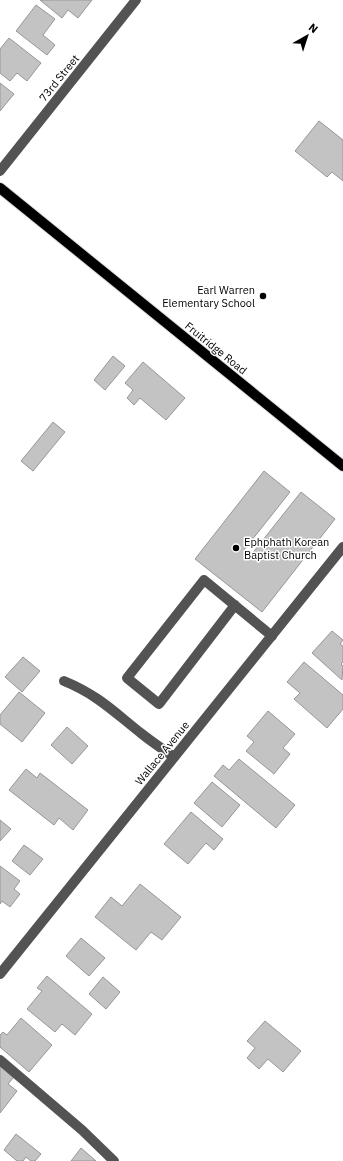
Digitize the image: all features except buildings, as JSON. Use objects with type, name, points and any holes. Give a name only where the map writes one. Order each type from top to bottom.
[{"type":"main road","name":"Fruitridge Road","points":[[0,188],[343,466]]},
{"type":"street","name":"73rd Street","points":[[0,171],[136,0]]},
{"type":"street","name":"Wallace Avenue","points":[[0,974],[343,548]]},
{"type":"street","points":[[235,605],[159,704],[128,678],[204,580],[235,605],[272,636]]},
{"type":"street","points":[[64,681],[82,689],[110,706],[142,734],[174,757]]},
{"type":"street","points":[[0,1060],[82,1130],[114,1161]]},
{"type":"place","name":"Earl Warren Elementary School","points":[[263,296]]},
{"type":"place","name":"Ephphath Korean Baptist Church","points":[[236,548]]}]
